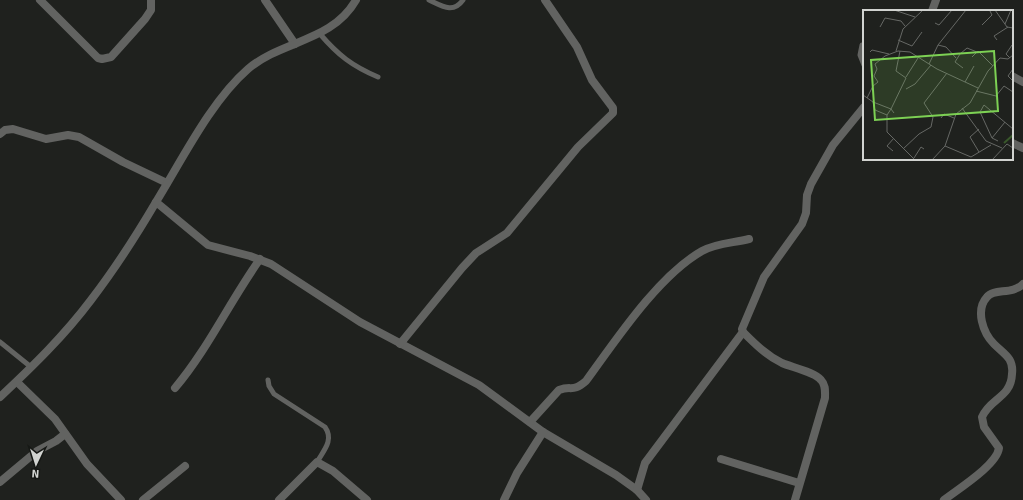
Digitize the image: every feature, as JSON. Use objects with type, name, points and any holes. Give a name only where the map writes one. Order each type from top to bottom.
[{"type":"street","points":[[40,0],[98,58],[102,60],[111,57],[145,19],[151,10],[151,0]]},
{"type":"street","points":[[264,0],[294,44]]},
{"type":"street","points":[[0,397],[17,382],[56,342],[91,300],[156,202],[199,130],[239,77],[271,53],[320,34],[344,16],[356,0]]},
{"type":"street","points":[[400,344],[462,268],[476,254],[507,233],[578,147],[613,113],[613,108],[592,80],[574,43],[545,0]]},
{"type":"street","points":[[932,10],[936,0]]},
{"type":"street","points":[[1013,77],[1023,82]]},
{"type":"street","points":[[637,490],[646,463],[743,332],[744,321],[760,284],[802,224],[806,213],[811,184],[833,144],[863,108]]},
{"type":"street","points":[[0,134],[5,130],[13,129],[46,140],[68,135],[79,137],[123,162],[167,183]]},
{"type":"street","points":[[1013,144],[1023,148]]},
{"type":"street","points":[[156,202],[208,246],[260,259],[271,264],[360,322],[480,385],[543,432],[616,475],[637,490],[646,500]]},
{"type":"street","points":[[530,422],[559,390],[564,388],[572,389],[579,387],[586,381],[627,324],[673,272],[702,251],[718,245],[749,239]]},
{"type":"street","points":[[175,388],[189,372],[243,283],[260,259]]},
{"type":"street","points":[[944,500],[990,464],[998,454],[999,448],[984,427],[982,417],[988,408],[1005,395],[1012,380],[1012,365],[1007,354],[993,343],[983,324],[981,309],[986,297],[1011,292],[1018,289],[1023,284]]},
{"type":"street","points":[[743,332],[767,355],[815,376],[821,379],[824,383],[825,398],[795,500]]},
{"type":"street","points":[[17,382],[46,408],[87,464],[121,500]]},
{"type":"street","points":[[504,500],[516,473],[543,432]]},
{"type":"street","points":[[0,482],[37,451],[56,442],[65,434]]},
{"type":"street","points":[[721,459],[799,483]]},
{"type":"street","points":[[279,500],[317,462],[333,471],[367,500]]},
{"type":"street","points":[[143,500],[185,466]]},
{"type":"lane","points":[[430,0],[450,9],[455,7],[462,0]]},
{"type":"lane","points":[[320,34],[336,53],[378,77]]},
{"type":"lane","points":[[862,45],[860,55],[863,62]]},
{"type":"lane","points":[[0,342],[31,367]]},
{"type":"lane","points":[[268,380],[268,386],[274,394],[325,427],[328,432],[328,442],[317,462]]}]
